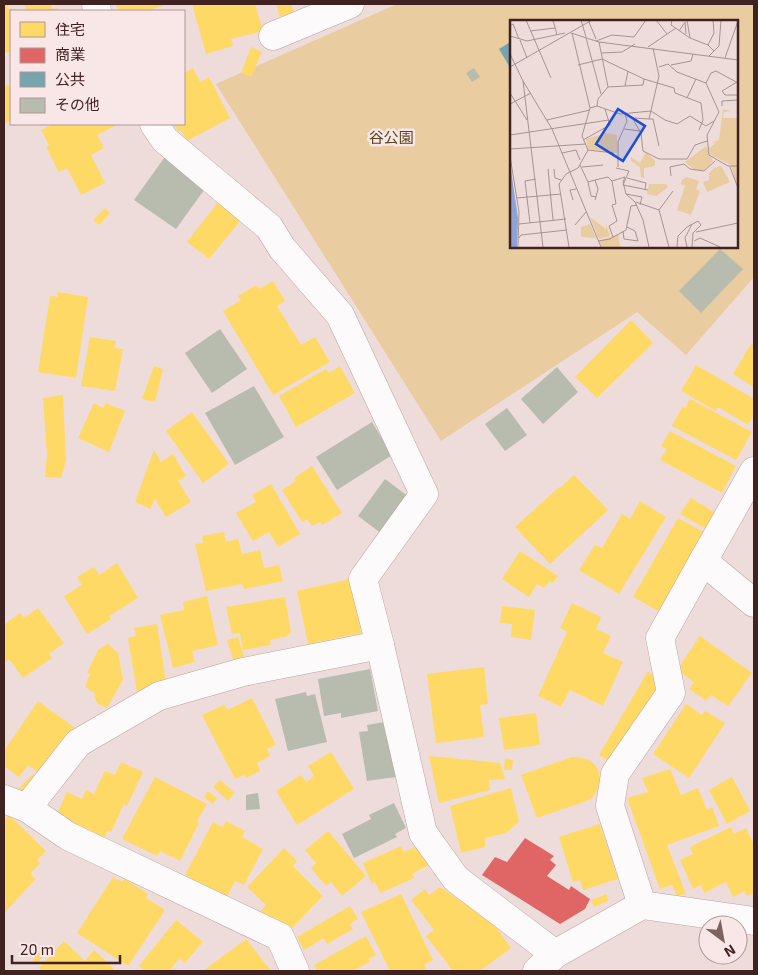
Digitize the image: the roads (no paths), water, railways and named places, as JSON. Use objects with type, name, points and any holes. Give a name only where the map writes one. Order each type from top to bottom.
[{"type":"street","points":[[273,36],[350,4]]},
{"type":"street","points":[[155,125],[165,140],[269,227],[282,248],[340,315],[424,494],[363,579],[380,645],[422,834],[456,879],[546,962],[642,905],[754,921]]},
{"type":"street","points":[[642,905],[610,806],[615,774],[671,693],[660,638],[754,471]]},
{"type":"street","points":[[703,561],[754,603]]},
{"type":"street","points":[[295,971],[280,937],[68,836],[15,803],[78,743],[159,696],[243,672],[380,645]]},
{"type":"park label","name":"谷公園","points":[[391,137]]}]
